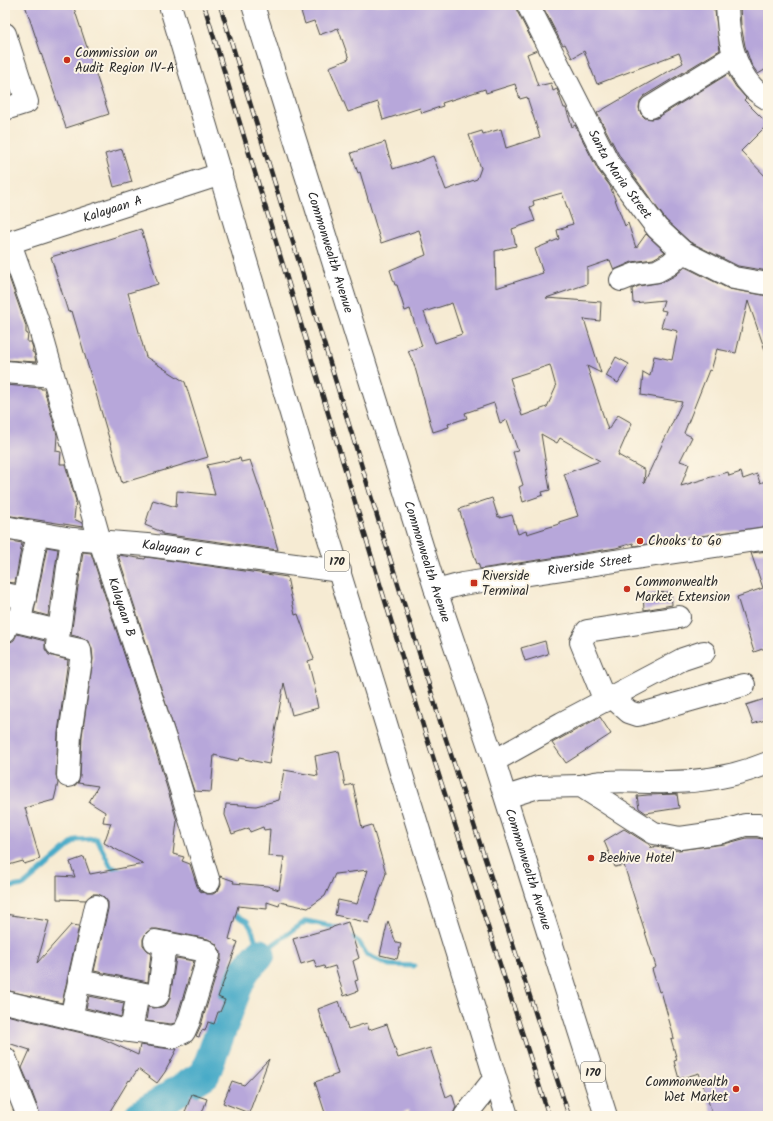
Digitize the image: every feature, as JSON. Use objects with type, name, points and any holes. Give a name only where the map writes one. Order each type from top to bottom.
[{"type":"street","name":"170","points":[[170,5],[309,474],[340,571],[494,1078],[507,1116]]},
{"type":"street","name":"Commonwealth Avenue","points":[[253,5],[436,591],[506,797],[606,1116]]},
{"type":"street","name":"Santa Maria Street","points":[[528,5],[610,164],[657,228],[683,252],[734,278],[768,284]]},
{"type":"street","points":[[727,5],[728,32],[734,56],[743,74],[753,88],[768,99]]},
{"type":"street","points":[[5,34],[27,102],[5,109]]},
{"type":"street","points":[[651,107],[734,56]]},
{"type":"street","name":"Kalayaan A","points":[[8,244],[221,174]]},
{"type":"street","name":"Kalayaan B","points":[[8,244],[38,322],[100,541],[209,882]]},
{"type":"street","points":[[621,280],[636,274],[657,271],[670,264],[683,252]]},
{"type":"street","points":[[5,372],[53,376]]},
{"type":"street","name":"Kalayaan C","points":[[5,527],[72,538],[147,545],[340,571]]},
{"type":"street","points":[[37,533],[15,596],[13,626],[58,631]]},
{"type":"street","points":[[68,776],[70,735],[81,660],[80,650],[57,645],[72,538]]},
{"type":"street","name":"Riverside Street","points":[[436,591],[462,584],[768,538]]},
{"type":"street","points":[[679,616],[586,631],[581,642],[609,699],[628,712],[638,715],[744,685]]},
{"type":"street","points":[[494,761],[683,659],[704,652]]},
{"type":"street","points":[[506,797],[538,787],[581,786],[606,782],[668,782],[712,778],[740,774],[768,763]]},
{"type":"street","points":[[581,786],[654,832],[680,838],[722,832],[745,825],[759,825],[768,828]]},
{"type":"street","points":[[71,1018],[96,906]]},
{"type":"street","points":[[5,1002],[131,1031],[173,1037],[184,1032],[190,1021],[209,955],[206,951],[160,942],[159,991],[155,996],[79,981]]},
{"type":"street","points":[[131,1031],[138,993]]},
{"type":"street","points":[[5,1058],[28,1116]]},
{"type":"street","points":[[465,1116],[494,1078]]},
{"type":"building","name":"Commission on Audit Region IV-A","points":[[25,5],[73,5],[109,114],[66,128]]},
{"type":"building","points":[[299,5],[516,5],[517,11],[537,50],[527,54],[538,86],[551,83],[553,91],[557,89],[564,108],[566,108],[572,127],[575,125],[598,170],[610,186],[625,226],[628,223],[636,248],[646,234],[665,252],[653,259],[632,262],[614,270],[610,260],[587,268],[587,284],[546,298],[601,302],[600,321],[584,319],[601,373],[587,366],[608,430],[618,415],[632,423],[618,455],[645,470],[644,483],[682,402],[641,395],[643,372],[650,376],[654,356],[672,360],[678,331],[661,327],[666,311],[661,310],[664,300],[633,303],[632,289],[639,286],[663,282],[676,275],[685,267],[729,289],[768,296],[768,353],[766,353],[748,301],[736,353],[717,349],[711,371],[709,370],[684,433],[692,437],[680,461],[689,464],[681,486],[728,472],[729,476],[741,472],[743,479],[757,474],[760,483],[768,480],[768,526],[634,546],[633,543],[616,548],[480,569],[459,509],[492,498],[498,517],[500,516],[500,518],[512,515],[518,534],[526,531],[527,534],[559,524],[559,522],[578,516],[564,474],[600,461],[560,438],[557,443],[541,434],[550,490],[542,492],[543,495],[523,502],[519,487],[523,485],[513,452],[518,451],[507,420],[500,423],[494,403],[465,413],[467,418],[448,424],[449,427],[433,432],[414,364],[408,351],[422,346],[410,309],[405,311],[397,285],[395,285],[390,270],[426,255],[419,230],[381,243],[360,172],[358,173],[351,153],[385,142],[393,169],[433,156],[446,190],[477,179],[481,168],[469,135],[482,131],[483,134],[501,129],[506,148],[540,137],[527,97],[520,99],[515,84],[486,93],[485,89],[442,103],[443,106],[422,113],[420,108],[383,120],[378,102],[348,112],[329,67],[349,59],[338,28],[319,35],[314,21],[305,24]],"holes":[[[562,193],[573,224],[557,230],[559,239],[535,249],[543,273],[496,288],[495,251],[516,246],[512,229],[535,221],[530,207],[534,205],[533,201]],[[452,303],[462,334],[435,343],[424,312]],[[550,365],[556,387],[547,407],[522,416],[510,378]]]},
{"type":"building","points":[[542,5],[708,5],[715,11],[720,50],[644,96],[640,101],[639,108],[641,114],[645,118],[657,118],[728,74],[736,87],[746,98],[744,100],[768,124],[741,151],[768,179],[768,271],[738,266],[690,242],[666,220],[620,157],[597,113],[683,63],[679,53],[597,84],[584,51],[572,58],[565,44],[563,45],[561,42]]},
{"type":"building","points":[[740,5],[768,5],[768,68],[758,74],[751,64],[745,46],[741,25]]},
{"type":"building","points":[[122,149],[132,182],[114,187],[105,154]]},
{"type":"building","points":[[141,229],[158,284],[128,293],[146,357],[185,382],[208,457],[122,483],[72,311],[68,312],[51,257]]},
{"type":"building","points":[[5,266],[26,326],[26,333],[28,334],[27,342],[31,342],[33,348],[32,352],[34,353],[36,362],[5,360]]},
{"type":"building","points":[[616,357],[629,364],[618,383],[606,376]]},
{"type":"building","points":[[5,385],[44,389],[57,435],[56,451],[61,452],[60,464],[65,464],[76,501],[74,519],[82,523],[83,527],[5,515]]},
{"type":"building","points":[[240,458],[241,462],[250,460],[278,550],[162,534],[162,532],[145,525],[153,500],[176,507],[177,491],[215,495],[207,465]]},
{"type":"building","points":[[5,540],[22,543],[15,583],[5,582]]},
{"type":"building","points":[[47,547],[58,549],[48,616],[34,612]]},
{"type":"building","points":[[768,551],[768,647],[754,652],[737,597],[763,588],[751,553]]},
{"type":"building","points":[[83,552],[91,553],[177,821],[173,854],[184,857],[182,861],[190,864],[200,891],[207,894],[213,894],[218,891],[221,884],[220,876],[234,881],[233,883],[267,886],[279,890],[284,857],[268,856],[270,829],[264,830],[263,827],[250,832],[249,828],[232,834],[225,815],[226,804],[256,806],[279,800],[284,770],[318,776],[315,756],[339,751],[345,786],[353,784],[362,828],[372,825],[386,873],[369,923],[335,915],[338,900],[357,904],[368,870],[335,874],[325,896],[308,908],[280,902],[279,906],[267,902],[267,909],[238,906],[229,939],[238,942],[218,997],[225,1000],[220,1012],[218,1012],[214,1024],[208,1022],[205,1031],[202,1030],[199,1037],[196,1036],[201,1025],[221,959],[221,952],[216,944],[208,939],[151,929],[146,933],[143,939],[143,945],[151,953],[148,982],[94,971],[108,909],[108,902],[104,897],[98,894],[92,894],[86,900],[57,899],[57,876],[75,877],[70,862],[84,857],[90,874],[144,864],[104,843],[111,823],[103,822],[105,812],[89,802],[98,786],[78,783],[80,777],[82,736],[93,659],[89,641],[71,635]]},
{"type":"building","points":[[118,555],[145,559],[146,557],[287,577],[295,615],[298,614],[314,659],[308,661],[318,708],[292,715],[284,683],[269,764],[239,758],[238,761],[214,755],[211,792],[194,791]]},
{"type":"building","points":[[671,592],[672,605],[644,610],[643,594]]},
{"type":"building","points":[[17,634],[45,641],[45,649],[49,655],[68,660],[58,733],[56,775],[58,783],[54,800],[25,808],[40,859],[24,864],[23,861],[5,866],[5,646],[6,643],[14,640]]},
{"type":"building","points":[[545,641],[548,654],[525,661],[521,648]]},
{"type":"building","points":[[768,698],[768,719],[753,724],[746,705]]},
{"type":"building","points":[[600,717],[611,734],[566,763],[552,743]]},
{"type":"building","points":[[677,794],[679,808],[646,813],[639,808],[637,796]]},
{"type":"building","points":[[624,829],[650,845],[651,848],[656,846],[671,849],[671,851],[724,844],[747,838],[768,840],[768,1116],[713,1116],[699,1073],[679,1079],[674,1061],[677,1060],[671,1039],[674,1038],[661,991],[659,992],[652,969],[656,967],[624,865],[615,867],[604,841]]},
{"type":"building","points":[[5,914],[49,921],[37,963],[71,925],[79,926],[62,1003],[5,990]]},
{"type":"building","points":[[388,921],[396,943],[401,944],[397,959],[380,955]]},
{"type":"building","points":[[348,922],[359,958],[353,961],[358,980],[355,981],[358,991],[344,996],[335,966],[325,969],[324,966],[317,968],[314,960],[301,964],[293,939]]},
{"type":"building","points":[[176,958],[194,961],[175,1023],[171,1024],[146,1021],[148,1007],[162,1007],[167,1004],[170,998]]},
{"type":"building","points":[[89,996],[124,1003],[121,1017],[86,1008]]},
{"type":"building","points":[[339,1001],[348,1029],[367,1023],[369,1030],[387,1024],[398,1058],[430,1048],[446,1097],[452,1094],[456,1107],[453,1114],[447,1116],[411,1116],[409,1110],[392,1116],[326,1116],[315,1082],[338,1074],[318,1009]]},
{"type":"building","points":[[6,1015],[99,1037],[138,1055],[140,1045],[177,1049],[165,1072],[157,1083],[138,1069],[130,1081],[129,1080],[107,1116],[42,1116],[29,1084],[30,1083],[28,1082],[22,1068],[30,1050],[5,1042]]},
{"type":"building","points":[[269,1059],[249,1113],[223,1103],[232,1081],[244,1085]]},
{"type":"building","points":[[192,1094],[207,1099],[201,1116],[185,1112]]},
{"type":"waterway","points":[[5,888],[24,885],[76,840],[97,839],[111,867],[124,871]]},
{"type":"waterway","points":[[230,912],[247,921],[252,930],[260,954],[306,921],[339,928]]},
{"type":"waterway","points":[[347,934],[359,942],[367,955],[389,965],[414,966]]},
{"type":"waterway","points":[[140,1116],[205,1074],[236,990],[245,970],[260,954]]},
{"type":"railway","points":[[204,5],[424,729],[549,1116]]},
{"type":"railway","points":[[220,5],[441,724],[569,1116]]},
{"type":"place","name":"Commission on Audit Region IV-A","points":[[67,60]]},
{"type":"place","name":"Chooks to Go","points":[[640,541]]},
{"type":"place","name":"Riverside Terminal","points":[[474,583]]},
{"type":"place","name":"Commonwealth Market Extension","points":[[627,589]]},
{"type":"place","name":"Beehive Hotel","points":[[591,858]]},
{"type":"place","name":"Commonwealth Wet Market","points":[[736,1089]]}]
